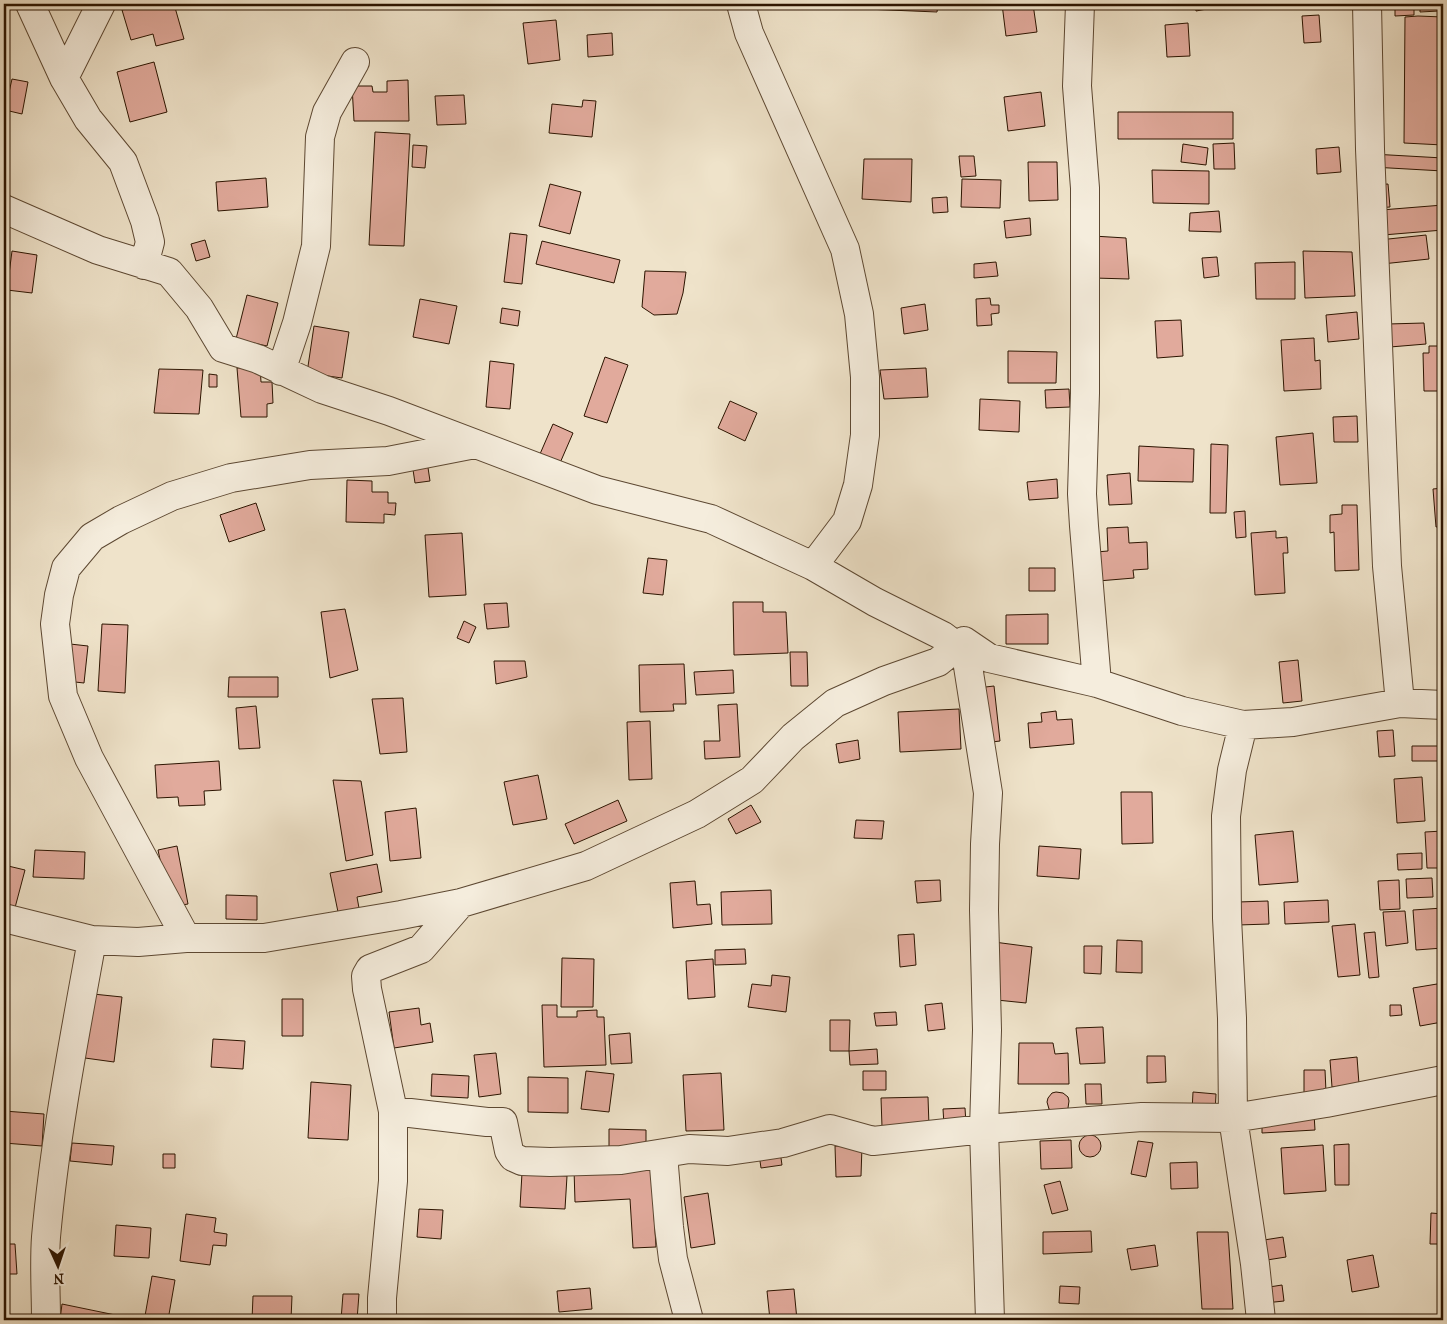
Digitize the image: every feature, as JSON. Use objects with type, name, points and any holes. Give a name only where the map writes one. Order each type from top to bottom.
[{"type":"street","points":[[30,4],[64,78],[88,119],[123,162],[145,221],[150,242],[144,265]]},
{"type":"street","points":[[64,78],[101,4]]},
{"type":"street","points":[[741,4],[749,33],[845,249],[859,314],[865,377],[865,434],[858,485],[847,521],[813,566]]},
{"type":"street","points":[[1080,4],[1077,86],[1085,188],[1085,393],[1082,494],[1097,682]]},
{"type":"street","points":[[1367,4],[1370,139],[1386,566],[1400,703]]},
{"type":"street","points":[[281,371],[297,323],[316,246],[320,137],[327,112],[355,62]]},
{"type":"street","points":[[4,209],[98,250],[169,272],[199,308],[223,348],[258,360],[322,389],[389,411],[597,490],[711,519],[813,566],[875,602],[942,636],[955,645],[964,641]]},
{"type":"street","points":[[186,938],[88,758],[63,696],[55,624],[59,595],[66,568],[92,537],[121,520],[180,493],[231,478],[300,466],[388,461],[475,444]]},
{"type":"street","points":[[964,641],[989,658],[1097,682],[1182,711],[1242,725],[1293,722],[1400,703],[1443,705]]},
{"type":"street","points":[[4,918],[92,940],[138,942],[186,938],[264,938],[460,903],[586,866],[697,814],[752,780],[793,737],[835,703],[884,681],[938,662],[964,641]]},
{"type":"street","points":[[964,641],[988,793],[984,910],[987,1030],[984,1129],[990,1320]]},
{"type":"street","points":[[1242,725],[1232,770],[1226,816],[1226,918],[1232,1018],[1233,1118],[1256,1264],[1261,1320]]},
{"type":"street","points":[[382,1320],[382,1298],[393,1181],[394,1110],[367,989],[366,976],[370,969],[421,949],[460,903]]},
{"type":"street","points":[[46,1320],[46,1238],[70,1065],[92,940]]},
{"type":"street","points":[[394,1110],[487,1122],[503,1122],[509,1151],[513,1157],[522,1161],[621,1160],[689,1150],[728,1152],[783,1142],[830,1129],[873,1141],[984,1129],[1142,1117],[1233,1118],[1443,1080]]},
{"type":"street","points":[[663,1154],[673,1259],[689,1320]]},
{"type":"building","points":[[145,4],[174,4],[184,39],[156,46],[153,34],[131,40],[122,10]]},
{"type":"building","points":[[865,4],[938,4],[937,12],[865,9]]},
{"type":"building","points":[[1002,4],[1033,4],[1037,32],[1006,36]]},
{"type":"building","points":[[1195,4],[1234,4],[1196,11]]},
{"type":"building","points":[[1284,4],[1311,4],[1284,7]]},
{"type":"building","points":[[1395,4],[1414,4],[1414,15],[1395,16]]},
{"type":"building","points":[[1420,4],[1439,4],[1439,11],[1420,12]]},
{"type":"building","points":[[1319,15],[1321,42],[1304,43],[1302,16]]},
{"type":"building","points":[[1405,17],[1443,17],[1443,145],[1404,143]]},
{"type":"building","points":[[556,20],[560,60],[528,64],[523,23]]},
{"type":"building","points":[[1188,23],[1190,56],[1167,57],[1165,25]]},
{"type":"building","points":[[612,33],[613,55],[588,57],[587,35]]},
{"type":"building","points":[[154,62],[167,112],[130,122],[117,72]]},
{"type":"building","points":[[12,79],[28,82],[22,114],[5,110]]},
{"type":"building","points":[[408,80],[409,121],[354,121],[352,86],[372,86],[373,92],[387,92],[387,81]]},
{"type":"building","points":[[1041,92],[1045,126],[1008,131],[1004,97]]},
{"type":"building","points":[[464,95],[466,124],[437,125],[435,96]]},
{"type":"building","points":[[583,100],[596,101],[592,137],[549,133],[552,104],[582,107]]},
{"type":"building","points":[[1118,112],[1233,112],[1233,139],[1118,139]]},
{"type":"building","points":[[375,132],[410,134],[404,246],[369,245]]},
{"type":"building","points":[[1234,143],[1235,169],[1214,169],[1213,144]]},
{"type":"building","points":[[1183,144],[1208,148],[1206,165],[1181,162]]},
{"type":"building","points":[[413,145],[427,146],[425,168],[412,167]]},
{"type":"building","points":[[1339,147],[1341,172],[1317,174],[1316,149]]},
{"type":"building","points":[[1372,154],[1443,158],[1443,171],[1372,167]]},
{"type":"building","points":[[959,156],[974,156],[976,176],[961,177]]},
{"type":"building","points":[[864,159],[912,159],[911,202],[862,199]]},
{"type":"building","points":[[1028,162],[1057,162],[1058,200],[1029,201]]},
{"type":"building","points":[[1152,170],[1209,171],[1209,204],[1153,203]]},
{"type":"building","points":[[266,178],[268,207],[218,211],[216,182]]},
{"type":"building","points":[[962,179],[1001,180],[1000,208],[961,207]]},
{"type":"building","points":[[550,184],[581,192],[570,234],[539,226]]},
{"type":"building","points":[[1388,184],[1390,207],[1375,208],[1372,185]]},
{"type":"building","points":[[947,197],[948,212],[933,213],[932,198]]},
{"type":"building","points":[[1443,205],[1443,230],[1383,235],[1381,210]]},
{"type":"building","points":[[1219,211],[1221,232],[1189,231],[1190,213]]},
{"type":"building","points":[[1030,218],[1031,235],[1006,238],[1004,221]]},
{"type":"building","points":[[510,233],[527,235],[522,284],[504,282]]},
{"type":"building","points":[[1426,235],[1429,259],[1382,264],[1379,240]]},
{"type":"building","points":[[1093,236],[1126,238],[1129,279],[1094,278]]},
{"type":"building","points":[[205,240],[210,257],[196,261],[191,244]]},
{"type":"building","points":[[542,241],[620,260],[614,283],[536,264]]},
{"type":"building","points":[[12,251],[37,255],[32,293],[7,290]]},
{"type":"building","points":[[1303,251],[1352,252],[1355,296],[1305,298]]},
{"type":"building","points":[[1217,257],[1219,276],[1204,278],[1202,258]]},
{"type":"building","points":[[996,262],[998,276],[974,278],[974,264]]},
{"type":"building","points":[[1295,262],[1295,299],[1256,299],[1255,263]]},
{"type":"building","points":[[645,271],[686,272],[677,314],[654,315],[642,307]]},
{"type":"building","points":[[247,295],[278,303],[267,346],[236,339]]},
{"type":"building","points":[[990,298],[991,305],[999,305],[999,313],[991,314],[992,325],[977,326],[976,299]]},
{"type":"building","points":[[420,299],[457,306],[449,344],[413,337]]},
{"type":"building","points":[[925,304],[928,330],[904,334],[901,308]]},
{"type":"building","points":[[502,308],[520,311],[518,326],[500,323]]},
{"type":"building","points":[[1357,312],[1359,339],[1328,342],[1326,315]]},
{"type":"building","points":[[1181,320],[1183,356],[1157,358],[1155,321]]},
{"type":"building","points":[[1424,323],[1426,344],[1390,347],[1388,324]]},
{"type":"building","points":[[314,326],[349,332],[342,378],[307,373]]},
{"type":"building","points":[[1314,338],[1315,361],[1320,360],[1321,389],[1284,391],[1281,340]]},
{"type":"building","points":[[1429,346],[1443,346],[1443,391],[1424,391],[1423,353],[1429,353]]},
{"type":"building","points":[[1008,351],[1057,352],[1056,383],[1008,383]]},
{"type":"building","points":[[605,357],[628,365],[607,423],[584,416]]},
{"type":"building","points":[[490,361],[514,364],[510,409],[486,407]]},
{"type":"building","points":[[260,366],[261,382],[272,382],[273,403],[267,404],[267,417],[241,417],[237,368]]},
{"type":"building","points":[[926,368],[928,397],[884,399],[880,370]]},
{"type":"building","points":[[159,369],[203,370],[199,414],[154,413]]},
{"type":"building","points":[[209,374],[217,375],[217,387],[209,387]]},
{"type":"building","points":[[1069,389],[1070,407],[1046,408],[1045,390]]},
{"type":"building","points":[[980,399],[1020,401],[1019,432],[979,430]]},
{"type":"building","points":[[730,401],[757,413],[745,441],[718,428]]},
{"type":"building","points":[[1357,416],[1358,442],[1334,442],[1333,417]]},
{"type":"building","points":[[553,424],[573,433],[560,463],[540,454]]},
{"type":"building","points":[[1313,433],[1317,483],[1280,485],[1276,437]]},
{"type":"building","points":[[1211,444],[1228,445],[1226,513],[1210,513]]},
{"type":"building","points":[[1139,446],[1194,449],[1193,482],[1138,481]]},
{"type":"building","points":[[427,461],[430,481],[415,483],[412,463]]},
{"type":"building","points":[[1130,473],[1132,504],[1109,505],[1107,475]]},
{"type":"building","points":[[1057,479],[1058,498],[1029,500],[1027,482]]},
{"type":"building","points":[[347,480],[372,481],[372,492],[388,492],[388,503],[396,503],[395,515],[384,514],[384,523],[346,522]]},
{"type":"building","points":[[1443,488],[1443,526],[1436,527],[1433,489]]},
{"type":"building","points":[[256,503],[265,530],[229,542],[220,515]]},
{"type":"building","points":[[1342,505],[1357,505],[1359,570],[1335,571],[1334,532],[1330,533],[1330,515],[1342,514]]},
{"type":"building","points":[[1245,511],[1246,537],[1236,538],[1234,512]]},
{"type":"building","points":[[1128,527],[1129,543],[1147,542],[1148,569],[1133,570],[1134,578],[1098,581],[1096,552],[1108,551],[1107,528]]},
{"type":"building","points":[[1276,531],[1276,538],[1287,537],[1288,553],[1283,553],[1285,593],[1255,595],[1251,533]]},
{"type":"building","points":[[462,533],[466,595],[429,597],[425,535]]},
{"type":"building","points":[[648,558],[667,560],[663,595],[643,593]]},
{"type":"building","points":[[1029,568],[1055,568],[1055,591],[1029,591]]},
{"type":"building","points":[[1439,570],[1443,570],[1443,608]]},
{"type":"building","points":[[733,602],[763,602],[763,612],[786,612],[788,653],[734,655]]},
{"type":"building","points":[[507,603],[509,627],[487,629],[484,604]]},
{"type":"building","points":[[345,609],[358,670],[330,678],[321,612]]},
{"type":"building","points":[[1048,614],[1048,644],[1006,644],[1006,615]]},
{"type":"building","points":[[464,621],[476,627],[469,643],[457,638]]},
{"type":"building","points":[[102,624],[128,625],[125,693],[98,691]]},
{"type":"building","points":[[70,644],[88,646],[84,683],[66,681]]},
{"type":"building","points":[[1443,645],[1443,663],[1441,646]]},
{"type":"building","points":[[4,649],[7,649],[7,668],[4,668]]},
{"type":"building","points":[[790,652],[807,652],[808,686],[791,686]]},
{"type":"building","points":[[1298,660],[1302,701],[1283,703],[1279,662]]},
{"type":"building","points":[[494,661],[525,661],[527,677],[496,684]]},
{"type":"building","points":[[684,664],[686,704],[673,704],[674,711],[640,712],[639,665]]},
{"type":"building","points":[[733,670],[734,693],[696,695],[694,672]]},
{"type":"building","points":[[229,677],[278,677],[278,697],[228,697]]},
{"type":"building","points":[[994,686],[1000,741],[984,743],[977,688]]},
{"type":"building","points":[[403,698],[407,752],[380,754],[372,699]]},
{"type":"building","points":[[737,704],[740,757],[705,759],[704,741],[720,741],[718,705]]},
{"type":"building","points":[[256,706],[260,748],[239,749],[236,708]]},
{"type":"building","points":[[959,709],[961,749],[900,752],[898,712]]},
{"type":"building","points":[[1056,711],[1057,720],[1072,719],[1074,744],[1030,748],[1028,723],[1042,722],[1041,713]]},
{"type":"building","points":[[650,721],[652,779],[629,780],[627,722]]},
{"type":"building","points":[[1393,730],[1395,756],[1379,757],[1377,731]]},
{"type":"building","points":[[858,740],[860,759],[839,763],[836,744]]},
{"type":"building","points":[[1412,746],[1443,746],[1443,761],[1412,761]]},
{"type":"building","points":[[219,761],[221,790],[204,791],[205,805],[179,806],[178,797],[157,798],[155,765]]},
{"type":"building","points":[[538,775],[547,819],[513,825],[504,782]]},
{"type":"building","points":[[1422,777],[1425,821],[1397,823],[1394,779]]},
{"type":"building","points":[[333,780],[361,781],[373,855],[346,861]]},
{"type":"building","points":[[1121,792],[1152,792],[1153,843],[1122,844]]},
{"type":"building","points":[[618,800],[627,821],[574,844],[565,824]]},
{"type":"building","points":[[751,805],[761,822],[736,834],[728,819]]},
{"type":"building","points":[[416,808],[421,858],[390,861],[385,812]]},
{"type":"building","points":[[856,820],[884,821],[882,839],[854,838]]},
{"type":"building","points":[[1293,831],[1298,882],[1259,885],[1255,835]]},
{"type":"building","points":[[1443,831],[1443,868],[1427,868],[1425,832]]},
{"type":"building","points":[[177,846],[188,904],[170,907],[158,850]]},
{"type":"building","points":[[1039,846],[1081,849],[1079,879],[1037,876]]},
{"type":"building","points":[[35,850],[85,852],[84,879],[33,877]]},
{"type":"building","points":[[1422,853],[1422,869],[1398,870],[1397,854]]},
{"type":"building","points":[[377,864],[382,892],[357,897],[359,908],[338,912],[330,873]]},
{"type":"building","points":[[4,865],[25,870],[12,919],[4,917]]},
{"type":"building","points":[[1432,878],[1433,897],[1407,898],[1406,879]]},
{"type":"building","points":[[940,880],[941,901],[917,903],[915,881]]},
{"type":"building","points":[[1399,880],[1400,909],[1380,910],[1378,881]]},
{"type":"building","points":[[695,881],[697,905],[710,904],[712,924],[673,928],[670,883]]},
{"type":"building","points":[[771,890],[772,924],[722,925],[721,892]]},
{"type":"building","points":[[226,895],[257,896],[257,920],[226,919]]},
{"type":"building","points":[[1328,900],[1329,922],[1285,924],[1284,902]]},
{"type":"building","points":[[1268,901],[1269,924],[1238,925],[1238,902]]},
{"type":"building","points":[[1443,908],[1443,948],[1416,950],[1413,910]]},
{"type":"building","points":[[1405,911],[1408,943],[1386,946],[1383,912]]},
{"type":"building","points":[[1355,924],[1360,975],[1338,977],[1332,926]]},
{"type":"building","points":[[1375,932],[1379,977],[1369,978],[1364,933]]},
{"type":"building","points":[[914,934],[916,965],[900,967],[898,935]]},
{"type":"building","points":[[1117,940],[1142,941],[1142,973],[1116,972]]},
{"type":"building","points":[[994,942],[1032,947],[1026,1003],[987,999]]},
{"type":"building","points":[[1084,946],[1102,946],[1101,974],[1084,973]]},
{"type":"building","points":[[745,949],[746,964],[715,965],[715,950]]},
{"type":"building","points":[[562,958],[594,959],[593,1007],[561,1007]]},
{"type":"building","points":[[713,959],[715,997],[688,999],[686,961]]},
{"type":"building","points":[[772,975],[790,977],[786,1012],[748,1007],[752,984],[771,986]]},
{"type":"building","points":[[1443,983],[1443,1012],[1440,1012],[1442,1022],[1420,1026],[1413,988]]},
{"type":"building","points":[[93,994],[122,997],[114,1062],[85,1058]]},
{"type":"building","points":[[282,999],[303,999],[303,1036],[282,1036]]},
{"type":"building","points":[[942,1003],[945,1029],[928,1031],[925,1005]]},
{"type":"building","points":[[542,1005],[557,1005],[557,1017],[577,1017],[577,1011],[597,1010],[597,1017],[604,1017],[606,1065],[544,1067]]},
{"type":"building","points":[[1390,1005],[1401,1005],[1402,1015],[1390,1016]]},
{"type":"building","points":[[419,1008],[421,1025],[430,1023],[433,1042],[394,1048],[389,1012]]},
{"type":"building","points":[[896,1012],[897,1025],[876,1026],[874,1013]]},
{"type":"building","points":[[830,1020],[850,1020],[849,1051],[830,1051]]},
{"type":"building","points":[[1103,1027],[1105,1063],[1080,1064],[1076,1028]]},
{"type":"building","points":[[630,1033],[632,1063],[611,1064],[609,1035]]},
{"type":"building","points":[[213,1039],[245,1041],[243,1069],[211,1067]]},
{"type":"building","points":[[1019,1043],[1053,1043],[1055,1054],[1068,1053],[1069,1084],[1018,1084]]},
{"type":"building","points":[[877,1049],[878,1064],[850,1065],[849,1051]]},
{"type":"building","points":[[496,1053],[501,1094],[479,1097],[474,1055]]},
{"type":"building","points":[[1147,1056],[1165,1056],[1166,1082],[1147,1083]]},
{"type":"building","points":[[1357,1057],[1359,1084],[1332,1087],[1330,1060]]},
{"type":"building","points":[[1304,1070],[1325,1070],[1326,1092],[1304,1093]]},
{"type":"building","points":[[586,1071],[614,1074],[609,1112],[581,1109]]},
{"type":"building","points":[[863,1071],[886,1071],[886,1090],[863,1090]]},
{"type":"building","points":[[721,1073],[724,1130],[686,1131],[683,1075]]},
{"type":"building","points":[[432,1074],[469,1076],[468,1098],[431,1096]]},
{"type":"building","points":[[528,1077],[568,1078],[568,1113],[528,1112]]},
{"type":"building","points":[[311,1082],[351,1085],[348,1140],[308,1138]]},
{"type":"building","points":[[1085,1084],[1101,1084],[1102,1104],[1086,1104]]},
{"type":"building","points":[[1193,1092],[1216,1094],[1215,1112],[1192,1111]]},
{"type":"building","points":[[1052,1093],[1063,1093],[1068,1097],[1068,1108],[1066,1111],[1052,1111],[1049,1109],[1048,1098]]},
{"type":"building","points":[[928,1097],[929,1126],[882,1127],[881,1098]]},
{"type":"building","points":[[965,1108],[966,1124],[944,1125],[943,1109]]},
{"type":"building","points":[[4,1111],[44,1114],[42,1146],[4,1143]]},
{"type":"building","points":[[1314,1114],[1315,1130],[1262,1133],[1262,1116]]},
{"type":"building","points":[[609,1129],[646,1130],[646,1152],[609,1152]]},
{"type":"building","points":[[1090,1135],[1098,1138],[1101,1146],[1098,1154],[1090,1157],[1082,1154],[1079,1146],[1082,1138]]},
{"type":"building","points":[[1071,1140],[1072,1168],[1041,1169],[1040,1141]]},
{"type":"building","points":[[1138,1141],[1153,1143],[1146,1177],[1131,1174]]},
{"type":"building","points":[[72,1143],[114,1146],[112,1165],[70,1161]]},
{"type":"building","points":[[1349,1144],[1349,1185],[1335,1185],[1334,1145]]},
{"type":"building","points":[[1323,1145],[1326,1191],[1284,1194],[1281,1148]]},
{"type":"building","points":[[835,1146],[862,1146],[861,1176],[836,1177]]},
{"type":"building","points":[[780,1151],[782,1165],[761,1168],[759,1154]]},
{"type":"building","points":[[163,1154],[175,1154],[175,1168],[163,1168]]},
{"type":"building","points":[[1197,1162],[1198,1188],[1171,1189],[1170,1163]]},
{"type":"building","points":[[651,1165],[656,1247],[633,1248],[630,1199],[575,1202],[574,1169]]},
{"type":"building","points":[[522,1173],[567,1176],[565,1209],[520,1207]]},
{"type":"building","points":[[1060,1181],[1068,1210],[1052,1214],[1044,1185]]},
{"type":"building","points":[[708,1193],[715,1244],[691,1248],[684,1197]]},
{"type":"building","points":[[419,1209],[443,1210],[441,1239],[417,1237]]},
{"type":"building","points":[[1431,1213],[1443,1214],[1443,1244],[1430,1244]]},
{"type":"building","points":[[186,1214],[216,1218],[214,1232],[227,1234],[226,1246],[213,1245],[210,1265],[180,1261]]},
{"type":"building","points":[[116,1225],[151,1228],[149,1258],[114,1256]]},
{"type":"building","points":[[1091,1231],[1092,1252],[1043,1254],[1043,1232]]},
{"type":"building","points":[[1197,1232],[1228,1232],[1233,1309],[1202,1309]]},
{"type":"building","points":[[1283,1237],[1286,1257],[1267,1260],[1264,1240]]},
{"type":"building","points":[[4,1244],[15,1244],[17,1274],[4,1274]]},
{"type":"building","points":[[1155,1245],[1158,1266],[1131,1270],[1127,1249]]},
{"type":"building","points":[[1373,1255],[1379,1287],[1352,1292],[1347,1260]]},
{"type":"building","points":[[152,1276],[175,1280],[168,1320],[145,1316]]},
{"type":"building","points":[[1282,1285],[1284,1301],[1265,1303],[1263,1288]]},
{"type":"building","points":[[1060,1286],[1080,1287],[1079,1304],[1059,1303]]},
{"type":"building","points":[[590,1288],[592,1309],[559,1312],[557,1291]]},
{"type":"building","points":[[794,1289],[797,1320],[770,1320],[767,1291]]},
{"type":"building","points":[[343,1294],[359,1294],[357,1320],[341,1320]]},
{"type":"building","points":[[253,1296],[292,1296],[291,1320],[252,1320]]},
{"type":"building","points":[[62,1304],[125,1317],[124,1320],[60,1320]]}]
